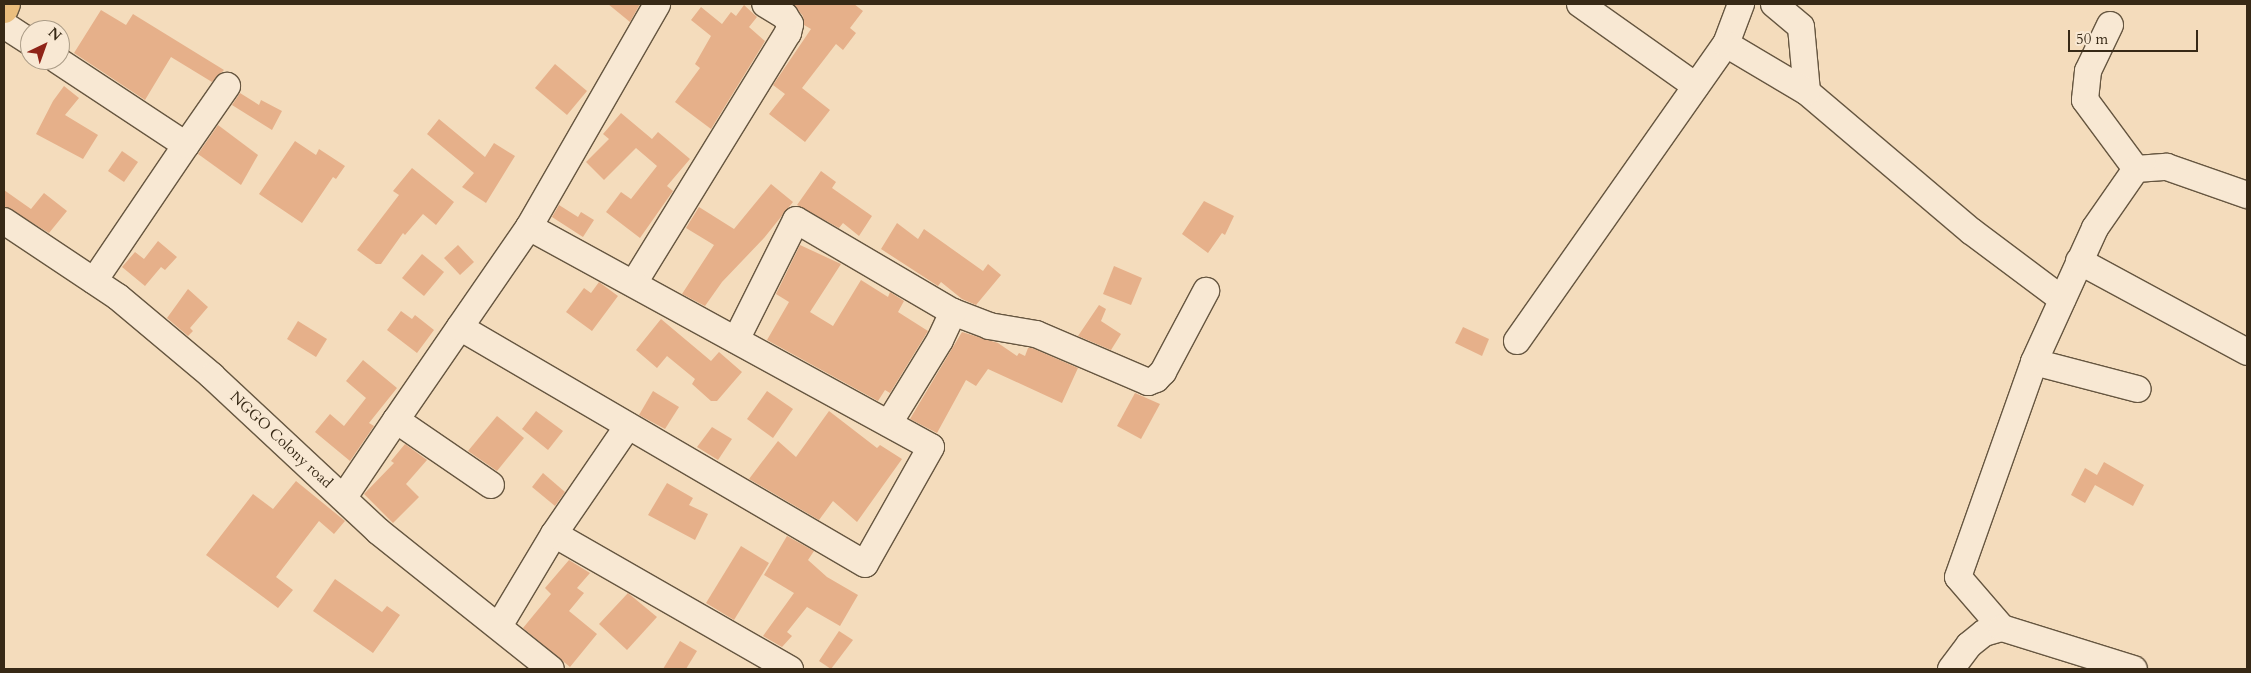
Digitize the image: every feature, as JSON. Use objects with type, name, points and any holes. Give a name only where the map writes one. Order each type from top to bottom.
[{"type":"main road","points":[[4,8],[6,4]]},
{"type":"street","points":[[344,497],[530,226],[657,4]]},
{"type":"street","points":[[634,284],[788,33],[790,24],[785,16],[765,4]]},
{"type":"street","points":[[1580,4],[1696,86]]},
{"type":"street","points":[[1517,341],[1726,44],[1741,4]]},
{"type":"street","points":[[1774,4],[1800,27],[1807,92]]},
{"type":"street","points":[[4,25],[20,35]]},
{"type":"street","points":[[2110,25],[2088,71],[2085,100],[2136,168]]},
{"type":"street","points":[[1726,44],[1807,92],[1971,231],[2062,299]]},
{"type":"street","points":[[70,69],[186,145]]},
{"type":"street","points":[[94,281],[227,86]]},
{"type":"street","points":[[2136,168],[2167,167],[2247,195]]},
{"type":"street","points":[[2134,669],[2002,628],[1958,577],[2034,362],[2095,228],[2136,168]]},
{"type":"street","points":[[736,340],[796,220],[953,312],[989,326],[1036,334],[1148,382],[1156,380],[1163,372],[1206,291]]},
{"type":"street","name":"NGGO Colony road","points":[[4,221],[118,297],[212,376],[344,497],[378,531],[551,669]]},
{"type":"street","points":[[460,327],[865,564],[932,447],[530,226]]},
{"type":"street","points":[[2080,261],[2247,352]]},
{"type":"street","points":[[888,423],[940,340],[953,312]]},
{"type":"street","points":[[2034,362],[2138,389]]},
{"type":"street","points":[[396,420],[491,485]]},
{"type":"street","points":[[499,626],[554,534],[628,426]]},
{"type":"street","points":[[554,534],[748,658],[790,669]]},
{"type":"street","points":[[1951,669],[1970,645],[1984,633],[2002,628]]},
{"type":"building","points":[[608,4],[640,4],[630,22]]},
{"type":"building","points":[[793,4],[854,4],[863,11],[850,28],[856,33],[843,50],[836,44],[802,88],[830,110],[805,142],[769,114],[785,94],[773,85],[811,29],[804,25],[803,16]]},
{"type":"building","points":[[744,5],[757,17],[749,27],[765,41],[711,129],[675,102],[700,68],[695,64],[711,36],[691,20],[701,7],[722,24],[731,12],[736,16]]},
{"type":"building","points":[[101,10],[126,25],[133,14],[224,70],[212,82],[171,57],[145,100],[74,53]]},
{"type":"building","points":[[555,64],[587,91],[567,115],[535,88]]},
{"type":"building","points":[[64,86],[79,98],[65,115],[98,135],[83,159],[36,134],[53,101]]},
{"type":"building","points":[[240,93],[259,105],[261,100],[282,111],[272,130],[232,105]]},
{"type":"building","points":[[621,113],[652,139],[658,132],[690,159],[667,186],[673,191],[640,238],[606,212],[621,192],[631,199],[657,166],[636,148],[604,180],[586,162],[609,139],[603,134]]},
{"type":"building","points":[[439,119],[485,157],[494,143],[515,156],[486,203],[462,187],[474,173],[427,134]]},
{"type":"building","points":[[218,125],[258,155],[241,185],[198,154]]},
{"type":"building","points":[[295,141],[316,155],[319,149],[345,166],[336,179],[333,177],[302,223],[259,194]]},
{"type":"building","points":[[122,151],[138,162],[124,182],[108,171]]},
{"type":"building","points":[[412,168],[454,202],[436,225],[423,214],[405,235],[403,233],[381,264],[376,264],[357,250],[399,195],[393,191]]},
{"type":"building","points":[[821,171],[836,182],[832,188],[872,216],[859,236],[843,223],[839,228],[797,205]]},
{"type":"building","points":[[771,184],[793,202],[764,238],[722,282],[705,306],[682,294],[714,245],[686,228],[699,207],[734,229]]},
{"type":"building","points":[[4,190],[31,209],[44,193],[67,211],[49,233],[4,206]]},
{"type":"building","points":[[1204,201],[1234,216],[1225,235],[1222,233],[1208,253],[1182,234]]},
{"type":"building","points":[[559,205],[578,217],[581,212],[594,220],[583,237],[552,217]]},
{"type":"building","points":[[897,223],[918,239],[924,229],[983,271],[988,264],[1001,275],[976,305],[962,299],[941,282],[938,286],[881,249]]},
{"type":"building","points":[[158,241],[177,257],[165,270],[161,267],[145,286],[122,267],[135,252],[144,259]]},
{"type":"building","points":[[458,245],[474,262],[460,275],[444,258]]},
{"type":"building","points":[[800,245],[841,264],[810,312],[833,326],[861,280],[888,297],[890,292],[904,301],[898,312],[928,331],[890,393],[885,390],[878,401],[767,340],[789,302],[776,294]]},
{"type":"building","points":[[422,254],[444,272],[424,296],[402,278]]},
{"type":"building","points":[[1114,266],[1142,278],[1131,305],[1103,294]]},
{"type":"building","points":[[599,282],[618,296],[592,331],[566,312],[584,288],[591,293]]},
{"type":"building","points":[[188,289],[208,307],[190,328],[193,331],[188,336],[167,318]]},
{"type":"building","points":[[1099,305],[1106,309],[1101,321],[1121,334],[1111,350],[1078,336]]},
{"type":"building","points":[[401,311],[412,319],[415,315],[434,330],[417,353],[387,330]]},
{"type":"building","points":[[661,319],[711,361],[719,352],[742,372],[717,401],[711,401],[692,384],[695,379],[667,356],[657,368],[636,350]]},
{"type":"building","points":[[298,321],[327,339],[316,357],[287,339]]},
{"type":"building","points":[[1463,327],[1489,339],[1482,356],[1455,343]]},
{"type":"building","points":[[962,332],[998,343],[1017,356],[1019,353],[1025,356],[1028,348],[1032,348],[1078,368],[1062,403],[988,369],[976,386],[966,380],[937,433],[910,419]]},
{"type":"building","points":[[363,360],[397,388],[369,423],[374,426],[350,461],[315,432],[330,414],[344,426],[366,398],[346,381]]},
{"type":"building","points":[[653,391],[679,407],[665,429],[639,415]]},
{"type":"building","points":[[767,391],[793,409],[773,438],[747,419]]},
{"type":"building","points":[[1135,393],[1160,404],[1141,439],[1117,426]]},
{"type":"building","points":[[536,411],[563,431],[548,450],[522,429]]},
{"type":"building","points":[[829,411],[877,448],[880,445],[902,459],[857,522],[833,501],[819,520],[749,479],[778,441],[796,457]]},
{"type":"building","points":[[497,416],[524,438],[497,471],[468,451]]},
{"type":"building","points":[[712,427],[732,439],[718,460],[697,447]]},
{"type":"building","points":[[405,444],[427,460],[406,484],[419,497],[393,523],[364,494],[394,463],[391,461]]},
{"type":"building","points":[[2104,462],[2144,485],[2133,506],[2095,485],[2085,503],[2071,495],[2085,468],[2097,475]]},
{"type":"building","points":[[543,473],[565,492],[555,506],[532,487]]},
{"type":"building","points":[[296,481],[345,521],[334,534],[319,521],[276,577],[293,590],[278,608],[206,555],[253,494],[273,509]]},
{"type":"building","points":[[667,483],[693,498],[689,505],[708,514],[695,540],[648,515]]},
{"type":"building","points":[[787,536],[814,551],[808,560],[827,577],[858,595],[840,626],[807,607],[787,632],[792,636],[782,647],[763,636],[794,593],[764,575]]},
{"type":"building","points":[[741,546],[769,563],[734,620],[706,603]]},
{"type":"building","points":[[569,560],[590,573],[577,588],[584,593],[569,611],[597,634],[570,667],[523,628],[551,594],[545,588]]},
{"type":"building","points":[[335,579],[382,612],[387,606],[400,615],[373,653],[313,611]]},
{"type":"building","points":[[628,593],[657,617],[627,650],[599,624]]},
{"type":"building","points":[[839,631],[853,640],[831,669],[819,661]]},
{"type":"building","points":[[680,641],[697,651],[686,669],[663,669]]}]
